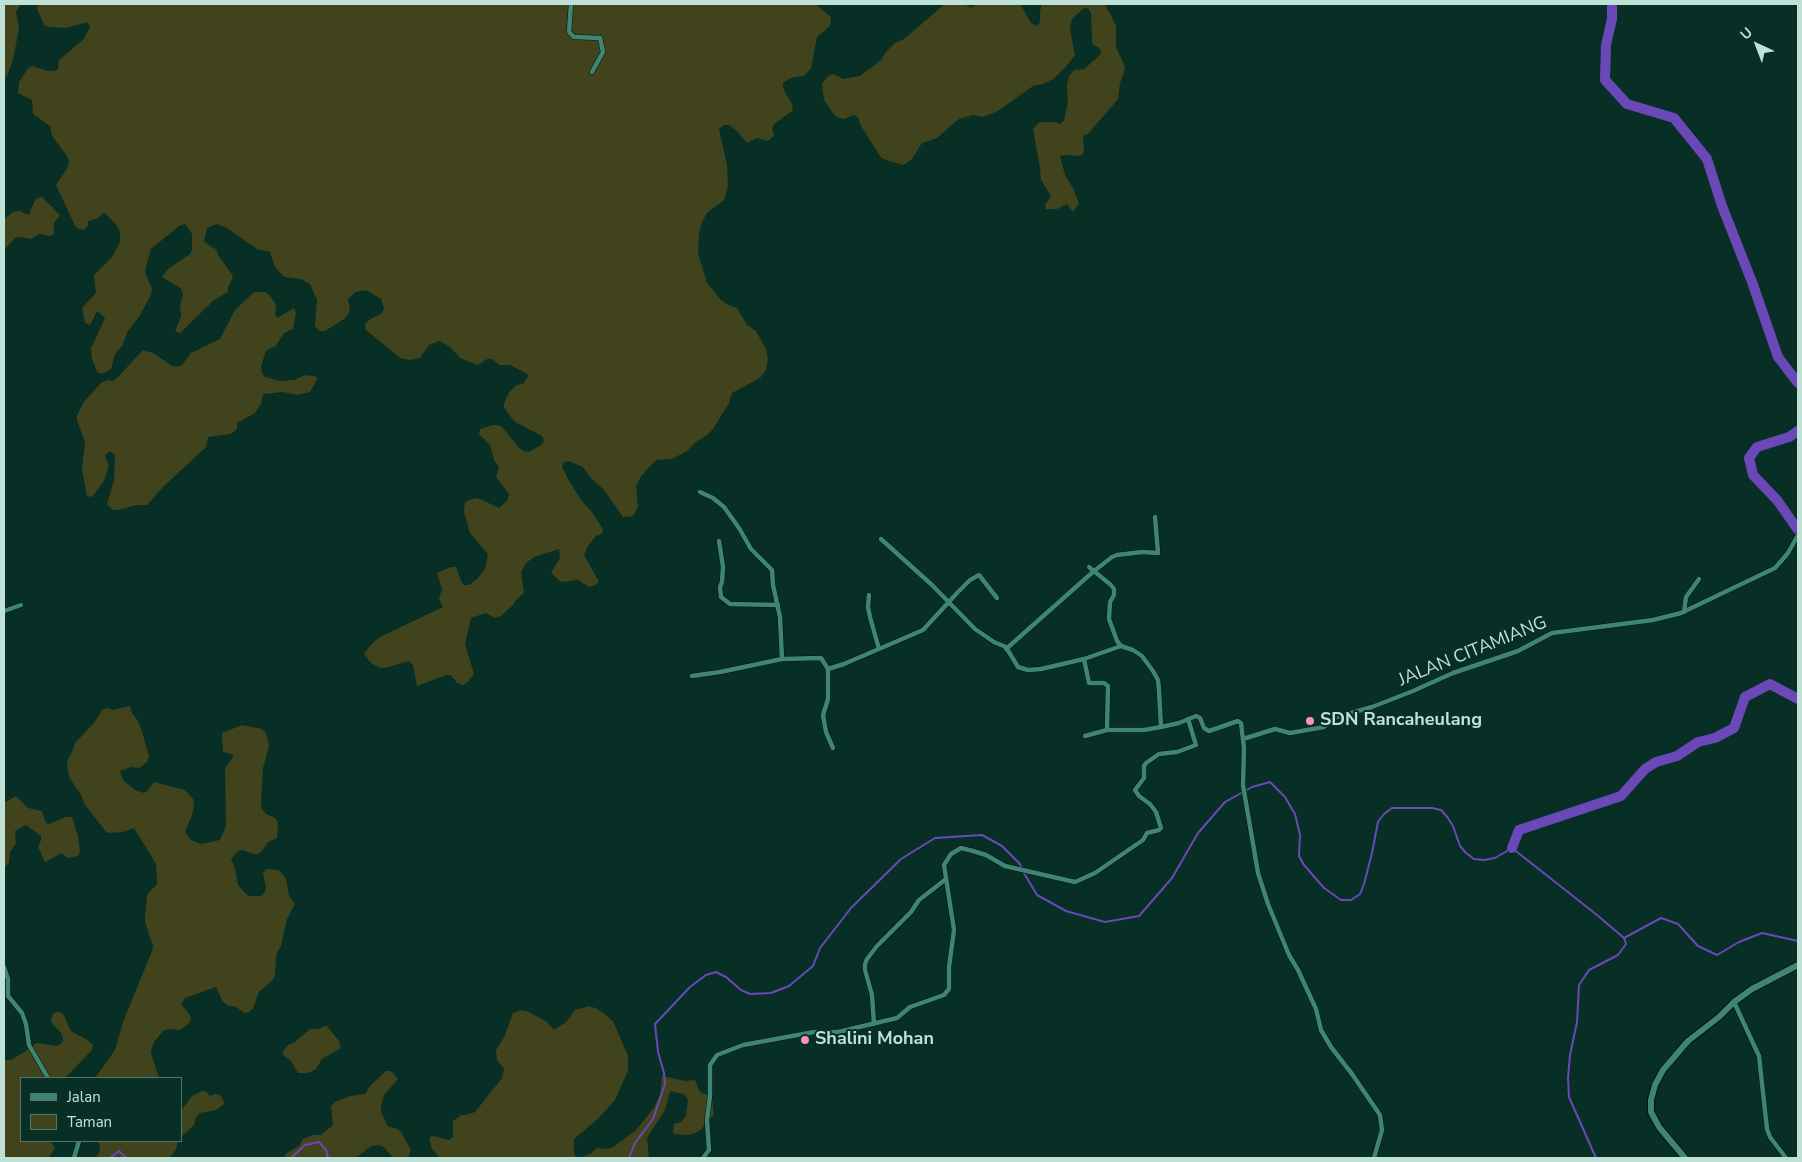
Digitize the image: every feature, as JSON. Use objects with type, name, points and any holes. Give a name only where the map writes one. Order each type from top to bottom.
[{"type":"street","points":[[571,4],[569,32],[574,36],[600,38],[603,52],[592,72]]},
{"type":"street","points":[[700,492],[713,498],[724,507],[739,528],[750,549],[770,567],[773,573],[773,585],[778,605],[782,659]]},
{"type":"street","points":[[1006,648],[1094,571],[1116,555],[1142,552],[1158,553],[1155,517]]},
{"type":"street","name":"JALAN CITAMIANG","points":[[1244,739],[1275,729],[1290,733],[1324,727],[1337,717],[1372,707],[1453,673],[1518,651],[1552,633],[1653,620],[1684,612],[1777,566],[1788,553],[1797,535]]},
{"type":"street","points":[[880,539],[902,556],[975,629],[1006,648],[1018,667],[1028,670],[1040,669],[1084,659],[1121,646]]},
{"type":"street","points":[[719,541],[723,567],[720,587],[721,597],[730,604],[778,605]]},
{"type":"street","points":[[1090,567],[1114,589],[1114,595],[1110,602],[1109,619],[1117,641],[1121,646],[1138,653],[1158,680],[1161,727]]},
{"type":"street","points":[[828,669],[924,630],[970,580],[979,575],[997,598]]},
{"type":"street","points":[[1684,612],[1686,597],[1699,579]]},
{"type":"street","points":[[869,595],[868,607],[879,649]]},
{"type":"street","points":[[4,611],[21,605]]},
{"type":"street","points":[[692,676],[782,659],[821,658],[828,669],[828,698],[823,715],[826,732],[833,748]]},
{"type":"street","points":[[1084,659],[1089,683],[1104,682],[1108,686],[1107,730]]},
{"type":"street","points":[[1086,736],[1107,730],[1144,730],[1161,727],[1196,716],[1199,717],[1204,728],[1209,731],[1240,722],[1242,724],[1244,739],[1243,785],[1260,881],[1289,955],[1316,1009],[1321,1030],[1380,1115],[1382,1130],[1374,1158]]},
{"type":"street","points":[[703,1158],[709,1150],[710,1065],[717,1055],[744,1045],[814,1032],[838,1032],[897,1018],[910,1007],[944,995],[949,989],[949,967],[954,930],[944,865],[954,850],[961,848],[986,855],[1004,866],[1075,882],[1095,873],[1143,840],[1147,833],[1161,828],[1156,812],[1135,790],[1144,778],[1144,766],[1146,763],[1159,754],[1177,752],[1196,746],[1188,719]]},
{"type":"street","points":[[874,1024],[872,995],[865,970],[867,959],[877,946],[911,912],[919,900],[946,879]]},
{"type":"street","points":[[1685,1158],[1659,1127],[1651,1112],[1651,1100],[1655,1085],[1674,1056],[1734,1002],[1798,965]]},
{"type":"street","points":[[4,967],[8,979],[8,996],[22,1013],[26,1024],[29,1045],[47,1077]]},
{"type":"street","points":[[1734,1002],[1759,1056],[1764,1104],[1770,1137],[1786,1158]]},
{"type":"street","points":[[74,1158],[79,1142]]},
{"type":"green space","points":[[4,4],[21,4],[16,12],[19,28],[13,60],[4,79]]},
{"type":"green space","points":[[38,4],[815,4],[831,17],[830,26],[817,37],[811,68],[808,72],[804,76],[794,77],[783,82],[783,88],[793,106],[792,111],[774,124],[772,128],[774,136],[768,141],[757,138],[747,143],[729,125],[724,125],[719,129],[727,165],[728,187],[724,200],[707,213],[699,233],[698,253],[707,283],[720,299],[728,305],[737,308],[747,325],[756,331],[766,349],[768,359],[766,370],[760,378],[732,393],[729,403],[713,429],[706,436],[697,441],[687,451],[672,459],[656,460],[641,476],[636,486],[638,507],[633,516],[623,517],[604,490],[589,476],[583,467],[569,461],[564,462],[562,467],[568,479],[603,529],[602,534],[596,536],[584,555],[599,582],[589,587],[578,580],[561,582],[551,573],[560,558],[559,549],[534,557],[526,563],[521,572],[524,593],[513,605],[501,616],[495,618],[486,613],[471,618],[465,644],[474,674],[468,682],[463,685],[457,683],[451,675],[446,675],[417,686],[413,665],[409,661],[380,668],[371,663],[364,654],[378,638],[443,607],[439,599],[442,589],[437,573],[451,567],[456,567],[461,581],[464,585],[469,585],[485,569],[488,554],[470,533],[464,512],[465,502],[475,498],[499,508],[507,501],[509,494],[496,477],[499,467],[494,460],[490,445],[479,434],[480,429],[493,425],[502,427],[519,448],[524,451],[529,452],[541,445],[544,441],[542,436],[515,422],[504,408],[508,394],[515,386],[524,383],[529,375],[510,365],[500,365],[492,359],[487,359],[478,365],[460,358],[449,346],[439,341],[429,345],[420,358],[410,360],[400,358],[366,330],[365,324],[382,313],[384,308],[381,299],[366,290],[355,292],[348,299],[350,310],[344,319],[325,331],[320,331],[315,326],[317,300],[310,284],[301,279],[284,277],[275,267],[270,252],[257,249],[227,228],[217,224],[207,228],[204,242],[217,250],[218,255],[233,277],[228,287],[228,292],[214,300],[180,333],[175,331],[181,316],[180,305],[183,295],[181,289],[162,277],[168,269],[190,254],[192,250],[192,234],[185,224],[179,226],[151,249],[145,270],[152,289],[151,295],[139,317],[128,331],[122,346],[115,354],[111,369],[102,374],[97,372],[92,359],[91,348],[105,318],[97,311],[90,325],[85,323],[82,308],[96,293],[94,275],[112,257],[120,242],[120,232],[104,212],[98,218],[88,221],[88,226],[84,230],[75,226],[56,185],[68,167],[69,161],[67,156],[52,136],[50,126],[33,114],[32,100],[18,93],[19,82],[28,68],[32,66],[48,71],[58,70],[59,60],[83,40],[90,27],[88,22],[66,28],[44,25],[37,9]]},
{"type":"green space","points":[[945,4],[964,4],[971,8],[977,4],[1020,4],[1031,23],[1037,26],[1040,22],[1042,4],[1104,4],[1111,15],[1116,26],[1116,47],[1125,67],[1124,73],[1120,83],[1118,99],[1088,134],[1083,136],[1084,152],[1081,156],[1060,156],[1065,175],[1079,203],[1073,212],[1067,204],[1057,209],[1046,209],[1045,205],[1051,196],[1041,180],[1033,129],[1040,122],[1060,124],[1064,121],[1068,101],[1067,85],[1069,76],[1074,70],[1084,69],[1100,55],[1101,51],[1093,45],[1089,9],[1084,8],[1072,19],[1070,29],[1075,55],[1053,79],[1033,86],[998,111],[983,117],[973,115],[959,119],[937,138],[922,143],[912,159],[903,165],[883,159],[880,156],[861,126],[858,117],[854,115],[844,119],[839,118],[834,115],[824,100],[822,84],[828,76],[833,74],[843,79],[860,76],[881,60],[895,43],[904,39]]},
{"type":"green space","points":[[42,197],[60,215],[54,223],[54,234],[50,236],[40,234],[31,239],[15,238],[4,250],[4,219],[13,212],[19,211],[29,215],[34,202],[37,198]]},
{"type":"green space","points":[[254,292],[266,292],[270,296],[276,304],[275,314],[277,318],[294,308],[296,313],[293,329],[284,333],[275,347],[266,351],[261,366],[262,373],[265,377],[280,381],[295,380],[304,375],[314,376],[318,378],[310,392],[298,395],[283,392],[263,394],[261,404],[255,413],[237,423],[237,429],[231,434],[208,437],[206,447],[163,487],[147,505],[113,510],[107,504],[114,480],[115,455],[110,451],[105,455],[109,466],[104,481],[92,497],[87,496],[82,470],[85,442],[77,420],[77,415],[84,402],[101,383],[108,380],[113,381],[117,378],[143,350],[153,353],[172,366],[182,365],[191,353],[220,339],[235,310]]},
{"type":"green space","points":[[130,706],[142,731],[149,757],[147,762],[139,768],[131,767],[120,771],[123,780],[135,790],[144,793],[154,782],[185,790],[193,799],[194,805],[185,832],[191,840],[201,844],[220,840],[226,826],[225,769],[234,755],[223,752],[222,733],[242,725],[262,729],[266,733],[269,746],[263,768],[261,804],[266,814],[275,818],[278,822],[277,838],[268,842],[258,854],[243,850],[238,851],[231,859],[235,868],[238,885],[249,896],[261,896],[265,892],[263,873],[266,869],[279,870],[286,879],[289,896],[295,904],[287,919],[281,946],[276,955],[275,976],[259,992],[253,1008],[245,1013],[236,1007],[227,1005],[223,1002],[216,987],[185,998],[181,1004],[190,1015],[191,1019],[188,1024],[180,1030],[164,1030],[154,1042],[151,1051],[159,1077],[96,1077],[115,1050],[123,1022],[152,951],[153,946],[145,917],[147,895],[157,884],[156,864],[134,828],[123,832],[107,833],[85,805],[69,777],[67,761],[75,743],[94,723],[103,709],[113,710]]},
{"type":"green space","points":[[16,796],[28,808],[42,811],[46,823],[49,824],[66,817],[72,817],[78,836],[80,851],[78,856],[67,858],[62,853],[45,862],[38,847],[41,836],[26,825],[15,831],[16,843],[10,852],[9,863],[4,868],[4,803]]},
{"type":"green space","points":[[589,1006],[598,1009],[613,1021],[628,1056],[628,1071],[615,1100],[598,1119],[574,1139],[574,1154],[577,1158],[440,1158],[432,1149],[429,1137],[434,1136],[449,1140],[453,1137],[453,1121],[461,1115],[475,1112],[502,1078],[504,1069],[497,1060],[496,1050],[504,1037],[513,1013],[522,1010],[527,1011],[547,1022],[554,1030],[566,1022],[575,1010]]},
{"type":"green space","points":[[59,1012],[63,1014],[71,1031],[89,1041],[93,1045],[92,1050],[66,1077],[20,1077],[20,1142],[51,1142],[55,1147],[49,1158],[4,1158],[4,1060],[11,1060],[36,1043],[57,1046],[62,1043],[61,1033],[51,1022],[53,1013]]},
{"type":"green space","points":[[327,1026],[339,1041],[341,1048],[322,1059],[316,1069],[308,1073],[298,1073],[291,1061],[283,1055],[283,1051],[310,1029],[318,1029]]},
{"type":"green space","points":[[386,1071],[391,1071],[398,1079],[384,1095],[381,1112],[388,1126],[401,1132],[411,1150],[408,1158],[393,1158],[384,1147],[379,1145],[371,1146],[358,1156],[350,1158],[283,1158],[288,1152],[299,1146],[303,1139],[313,1135],[321,1135],[333,1125],[331,1106],[335,1102],[350,1096],[365,1094],[370,1086]]},
{"type":"green space","points":[[662,1076],[685,1081],[695,1080],[700,1092],[712,1097],[714,1115],[707,1120],[702,1129],[687,1135],[674,1134],[674,1124],[681,1122],[686,1116],[688,1100],[684,1094],[670,1091],[665,1110],[647,1138],[649,1158],[578,1158],[590,1154],[597,1148],[608,1149],[613,1147],[635,1131],[653,1109],[660,1095]]},
{"type":"green space","points":[[202,1091],[207,1092],[210,1096],[220,1095],[224,1104],[216,1110],[200,1113],[196,1117],[194,1125],[182,1136],[182,1110],[192,1096]]},
{"type":"green space","points":[[99,1142],[178,1142],[170,1158],[121,1158],[119,1156],[116,1158],[96,1158],[100,1151]]},
{"type":"waterway","points":[[1612,4],[1612,19],[1606,45],[1605,80],[1627,104],[1674,118],[1707,159],[1722,206],[1752,282],[1778,357],[1798,383]]},
{"type":"waterway","points":[[1798,431],[1789,437],[1757,447],[1749,458],[1753,475],[1777,500],[1798,530]]},
{"type":"waterway","points":[[1512,848],[1519,830],[1621,796],[1645,769],[1656,762],[1677,756],[1698,742],[1715,738],[1734,728],[1745,697],[1770,684],[1798,699]]},
{"type":"waterway","points":[[1024,873],[1037,895],[1066,911],[1105,922],[1139,916],[1172,878],[1198,833],[1225,802],[1252,787],[1270,782],[1285,797],[1295,814],[1300,835],[1299,856],[1304,865],[1324,888],[1341,900],[1351,900],[1360,894],[1372,853],[1378,822],[1384,814],[1392,808],[1432,808],[1441,810],[1448,818],[1460,846],[1474,859],[1495,858],[1512,848],[1624,938],[1661,918],[1678,924],[1698,946],[1717,955],[1739,942],[1762,933],[1798,941]]},
{"type":"waterway","points":[[629,1158],[635,1143],[653,1119],[665,1084],[658,1052],[655,1024],[690,987],[706,975],[716,972],[726,977],[741,990],[750,994],[771,993],[789,986],[813,966],[820,948],[851,908],[901,859],[935,838],[982,835],[1002,846],[1022,868]]},
{"type":"waterway","points":[[1596,1158],[1569,1097],[1570,1055],[1577,1022],[1579,985],[1589,970],[1618,955],[1626,944],[1624,938]]},
{"type":"waterway","points":[[291,1158],[305,1145],[319,1142],[326,1150],[328,1158]]},
{"type":"waterway","points":[[110,1158],[119,1151],[126,1158]]},
{"type":"place","name":"SDN Rancaheulang","points":[[1310,721]]},
{"type":"place","name":"Shalini Mohan","points":[[805,1040]]}]
